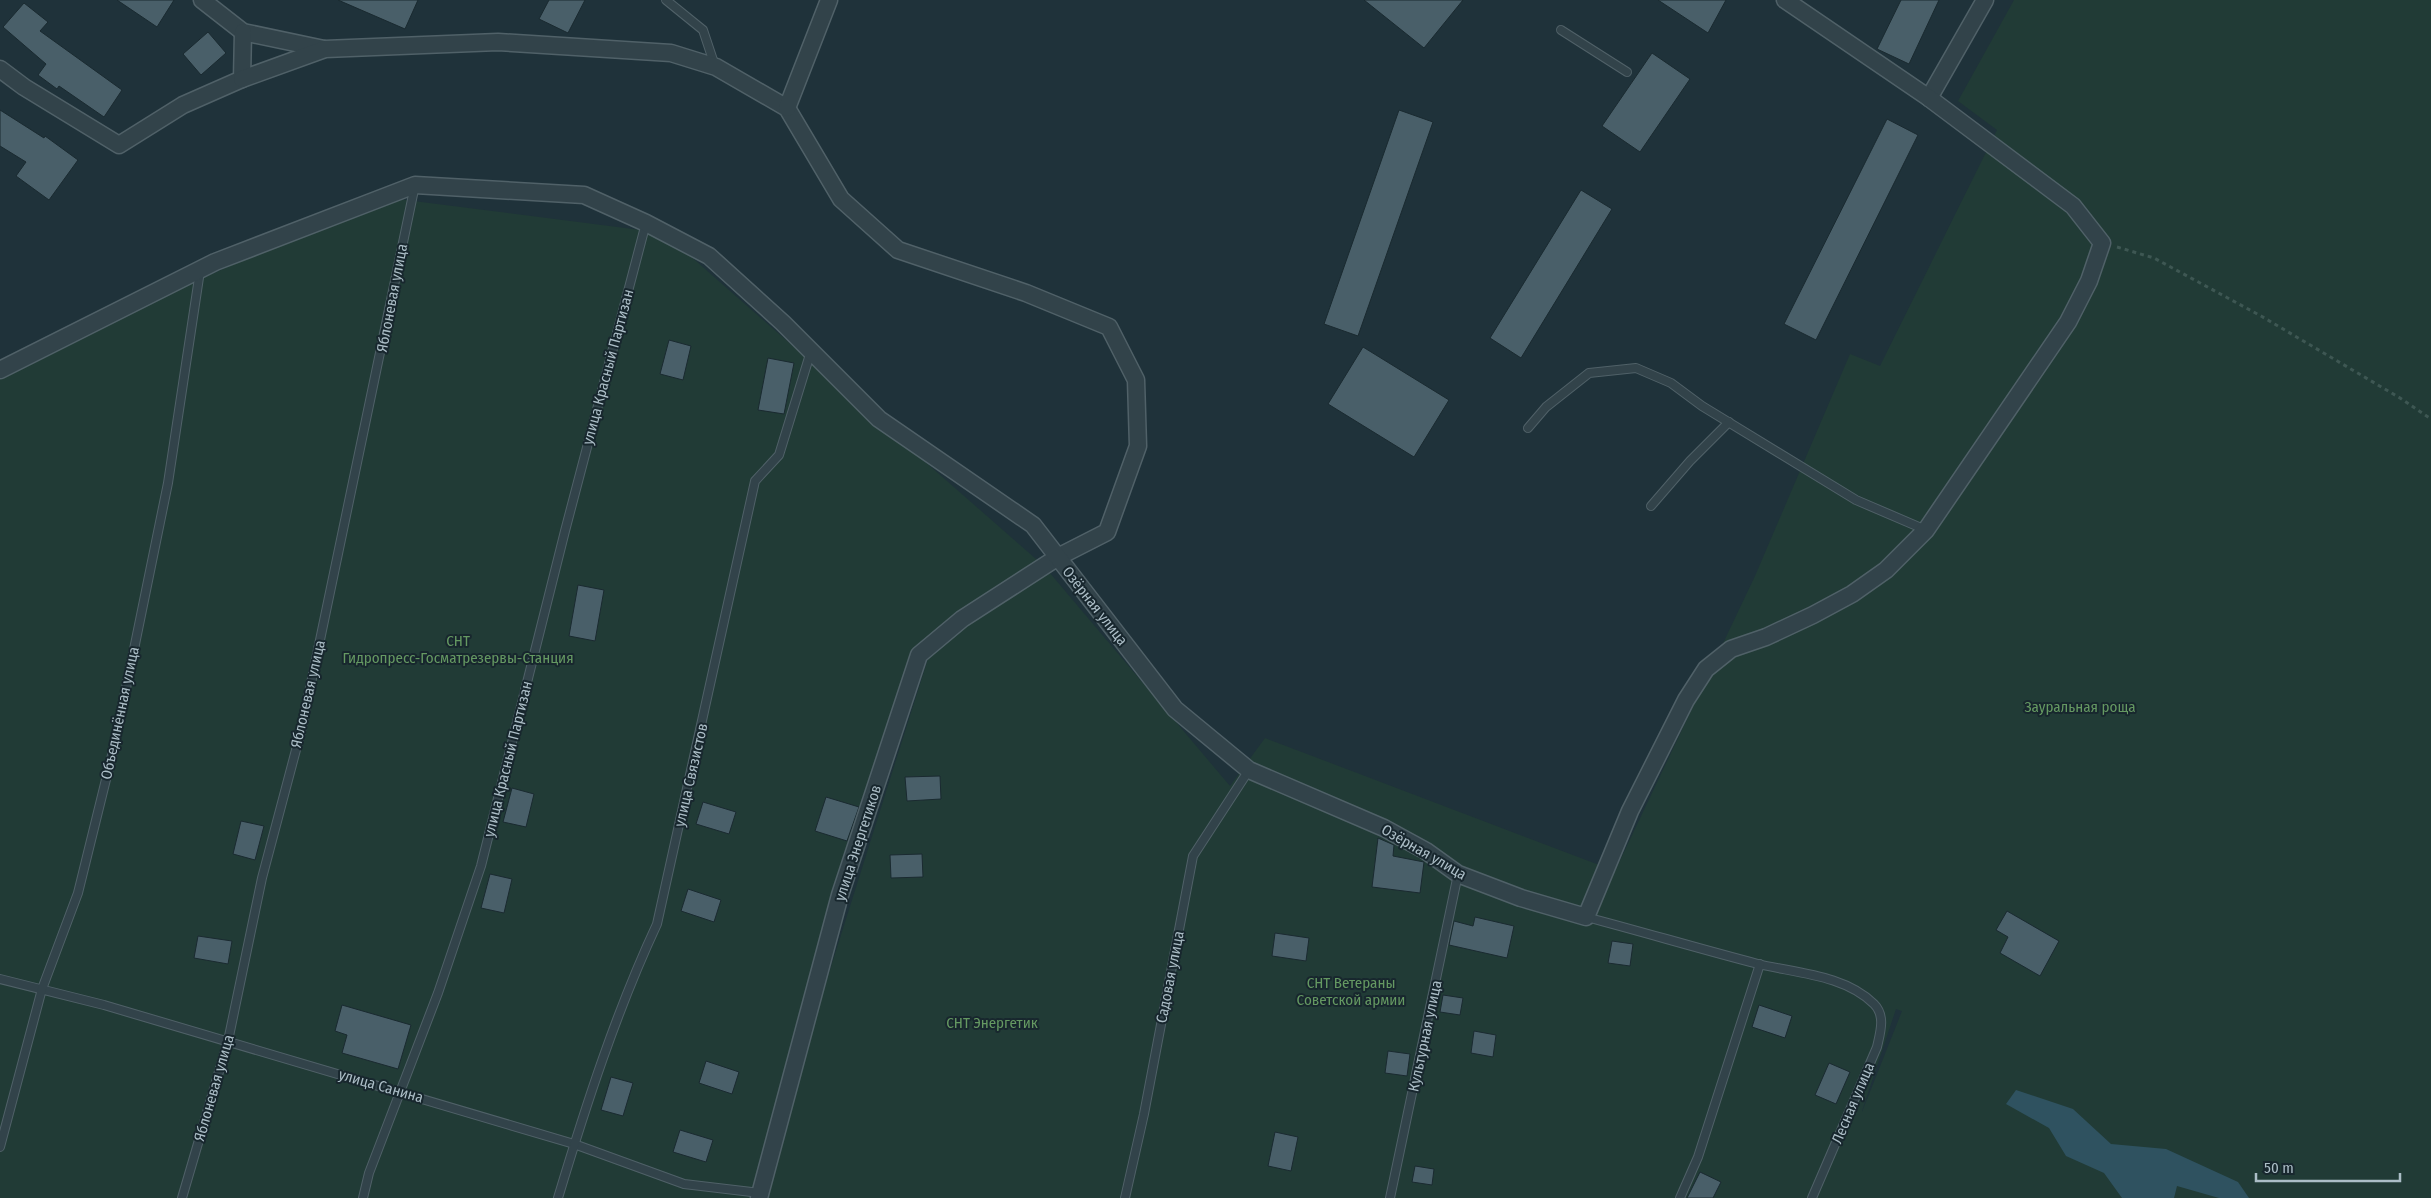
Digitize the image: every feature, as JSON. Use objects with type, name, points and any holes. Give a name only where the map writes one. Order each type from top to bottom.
[{"type":"street","points":[[202,0],[243,32],[325,50],[498,42],[671,52],[716,67],[787,108],[829,0]]},
{"type":"street","points":[[1586,916],[1630,811],[1686,700],[1706,669],[1731,648],[1766,637],[1813,616],[1852,594],[1886,570],[1926,530],[2068,322],[2090,281],[2102,243],[2073,206],[1929,98],[1785,0]]},
{"type":"street","points":[[1929,98],[1985,0]]},
{"type":"street","points":[[242,79],[243,32]]},
{"type":"street","points":[[0,69],[24,88],[119,145],[184,105],[242,79],[325,50]]},
{"type":"street","name":"улица Энергетиков","points":[[759,1196],[840,895],[918,655],[962,619],[1058,557],[1107,532],[1138,446],[1136,380],[1109,327],[1026,293],[898,250],[841,199],[787,108]]},
{"type":"street","points":[[0,370],[201,269],[415,185]]},
{"type":"street","name":"Озёрная улица","points":[[415,185],[584,196],[646,223],[709,256],[811,351],[879,419],[1033,524],[1175,709],[1249,770],[1384,828],[1426,851],[1458,874],[1521,898],[1586,916]]},
{"type":"lane","points":[[666,0],[703,30],[716,67]]},
{"type":"lane","points":[[1562,30],[1627,72]]},
{"type":"lane","name":"Яблоневая улица","points":[[182,1198],[228,1041],[262,878],[301,730],[415,185]]},
{"type":"lane","name":"улица Красный Партизан","points":[[363,1198],[369,1173],[438,993],[481,866],[564,531],[646,223]]},
{"type":"lane","name":"Объединённая улица","points":[[0,1147],[42,990],[78,893],[114,747],[168,483],[201,269]]},
{"type":"lane","name":"улица Связистов","points":[[558,1198],[574,1144],[633,977],[657,924],[755,481],[780,455],[811,351]]},
{"type":"lane","points":[[1528,428],[1546,407],[1589,373],[1636,368],[1671,383],[1729,422],[1856,500],[1926,530]]},
{"type":"lane","points":[[1651,506],[1690,461],[1729,422]]},
{"type":"lane","name":"Садовая улица","points":[[1125,1198],[1144,1114],[1193,856],[1249,770]]},
{"type":"lane","name":"Культурная улица","points":[[1390,1198],[1458,874]]},
{"type":"lane","name":"Озёрная улица","points":[[1586,916],[1760,964],[1817,977],[1855,989],[1876,1006]]},
{"type":"lane","points":[[1680,1198],[1698,1157],[1760,964]]},
{"type":"lane","name":"улица Санина","points":[[0,979],[104,1005],[399,1091],[574,1144],[684,1184],[759,1196]]},
{"type":"lane","name":"Лесная улица","points":[[1812,1198],[1876,1047],[1882,1024],[1876,1006]]},
{"type":"path","points":[[2102,243],[2162,262],[2260,316],[2400,398],[2431,419]]},
{"type":"green space","points":[[2014,0],[2431,0],[2431,1198],[0,1198],[0,370],[382,197],[664,233],[1044,566],[1230,786],[1265,738],[1615,871],[1755,576],[1850,354],[1880,366],[1997,130],[1958,101]],"holes":[[[932,646],[772,1154],[918,655]],[[1896,1009],[1902,1011],[1862,1112],[1862,1111]]]},
{"type":"water","points":[[2016,1090],[2073,1109],[2111,1144],[2166,1149],[2238,1182],[2249,1198],[2219,1198],[2177,1186],[2174,1198],[2122,1198],[2104,1173],[2066,1156],[2049,1128],[2006,1104]]},
{"type":"building","points":[[117,0],[174,0],[157,27]]},
{"type":"building","points":[[338,0],[418,0],[405,29]]},
{"type":"building","points":[[549,0],[585,0],[568,33],[539,19]]},
{"type":"building","points":[[1364,0],[1463,0],[1424,48]]},
{"type":"building","points":[[1658,0],[1726,0],[1708,33]]},
{"type":"building","points":[[1901,0],[1939,0],[1909,64],[1877,49]]},
{"type":"building","points":[[24,3],[48,22],[40,31],[122,90],[104,117],[59,86],[57,89],[38,75],[46,64],[3,27]]},
{"type":"building","points":[[208,32],[226,53],[201,75],[183,54]]},
{"type":"building","points":[[1652,53],[1690,79],[1640,152],[1602,126]]},
{"type":"building","points":[[0,110],[44,138],[45,136],[78,160],[49,200],[16,176],[26,162],[0,146]]},
{"type":"building","points":[[1399,110],[1433,122],[1358,336],[1324,324]]},
{"type":"building","points":[[1887,119],[1918,135],[1816,340],[1784,324]]},
{"type":"building","points":[[1581,190],[1612,209],[1521,358],[1490,338]]},
{"type":"building","points":[[669,340],[691,346],[683,380],[660,374]]},
{"type":"building","points":[[1363,347],[1449,400],[1414,457],[1328,404]]},
{"type":"building","points":[[768,358],[794,363],[784,414],[758,410]]},
{"type":"building","points":[[578,585],[604,590],[595,641],[569,636]]},
{"type":"building","points":[[940,776],[941,799],[907,801],[905,777]]},
{"type":"building","points":[[512,788],[534,794],[526,827],[503,822]]},
{"type":"building","points":[[826,797],[859,807],[847,841],[815,831]]},
{"type":"building","points":[[703,802],[736,812],[729,834],[696,824]]},
{"type":"building","points":[[241,821],[264,826],[255,860],[233,854]]},
{"type":"building","points":[[1378,838],[1394,845],[1393,856],[1424,862],[1420,893],[1372,887]]},
{"type":"building","points":[[922,854],[923,877],[891,878],[890,855]]},
{"type":"building","points":[[490,874],[512,879],[504,913],[481,908]]},
{"type":"building","points":[[688,889],[721,900],[714,922],[681,911]]},
{"type":"building","points":[[2007,911],[2059,941],[2040,976],[2000,953],[2008,937],[1996,930]]},
{"type":"building","points":[[1475,917],[1514,926],[1507,958],[1449,945],[1454,921],[1473,926]]},
{"type":"building","points":[[1275,933],[1309,938],[1306,961],[1272,956]]},
{"type":"building","points":[[198,936],[232,941],[228,964],[194,958]]},
{"type":"building","points":[[1612,941],[1633,944],[1630,966],[1608,963]]},
{"type":"building","points":[[1443,995],[1463,998],[1460,1015],[1440,1012]]},
{"type":"building","points":[[342,1005],[411,1025],[398,1069],[342,1053],[347,1035],[335,1031]]},
{"type":"building","points":[[1759,1005],[1792,1016],[1785,1038],[1752,1027]]},
{"type":"building","points":[[1474,1031],[1496,1035],[1493,1057],[1471,1053]]},
{"type":"building","points":[[1388,1051],[1410,1054],[1407,1076],[1385,1073]]},
{"type":"building","points":[[706,1061],[739,1072],[732,1094],[699,1083]]},
{"type":"building","points":[[1829,1063],[1850,1072],[1836,1104],[1815,1095]]},
{"type":"building","points":[[611,1077],[633,1083],[623,1116],[601,1110]]},
{"type":"building","points":[[680,1130],[713,1140],[706,1162],[673,1152]]},
{"type":"building","points":[[1275,1132],[1298,1137],[1291,1171],[1268,1166]]},
{"type":"building","points":[[1415,1166],[1434,1169],[1432,1185],[1412,1182]]},
{"type":"building","points":[[1700,1172],[1721,1182],[1713,1198],[1687,1198]]},
{"type":"park label","name":"СНТ Гидропресс-Госматрезервы-Станция","points":[[458,650]]},
{"type":"park label","name":"Зауральная роща","points":[[2080,707]]},
{"type":"park label","name":"СНТ Ветераны Советской армии","points":[[1351,992]]},
{"type":"park label","name":"СНТ Энергетик","points":[[992,1023]]}]
